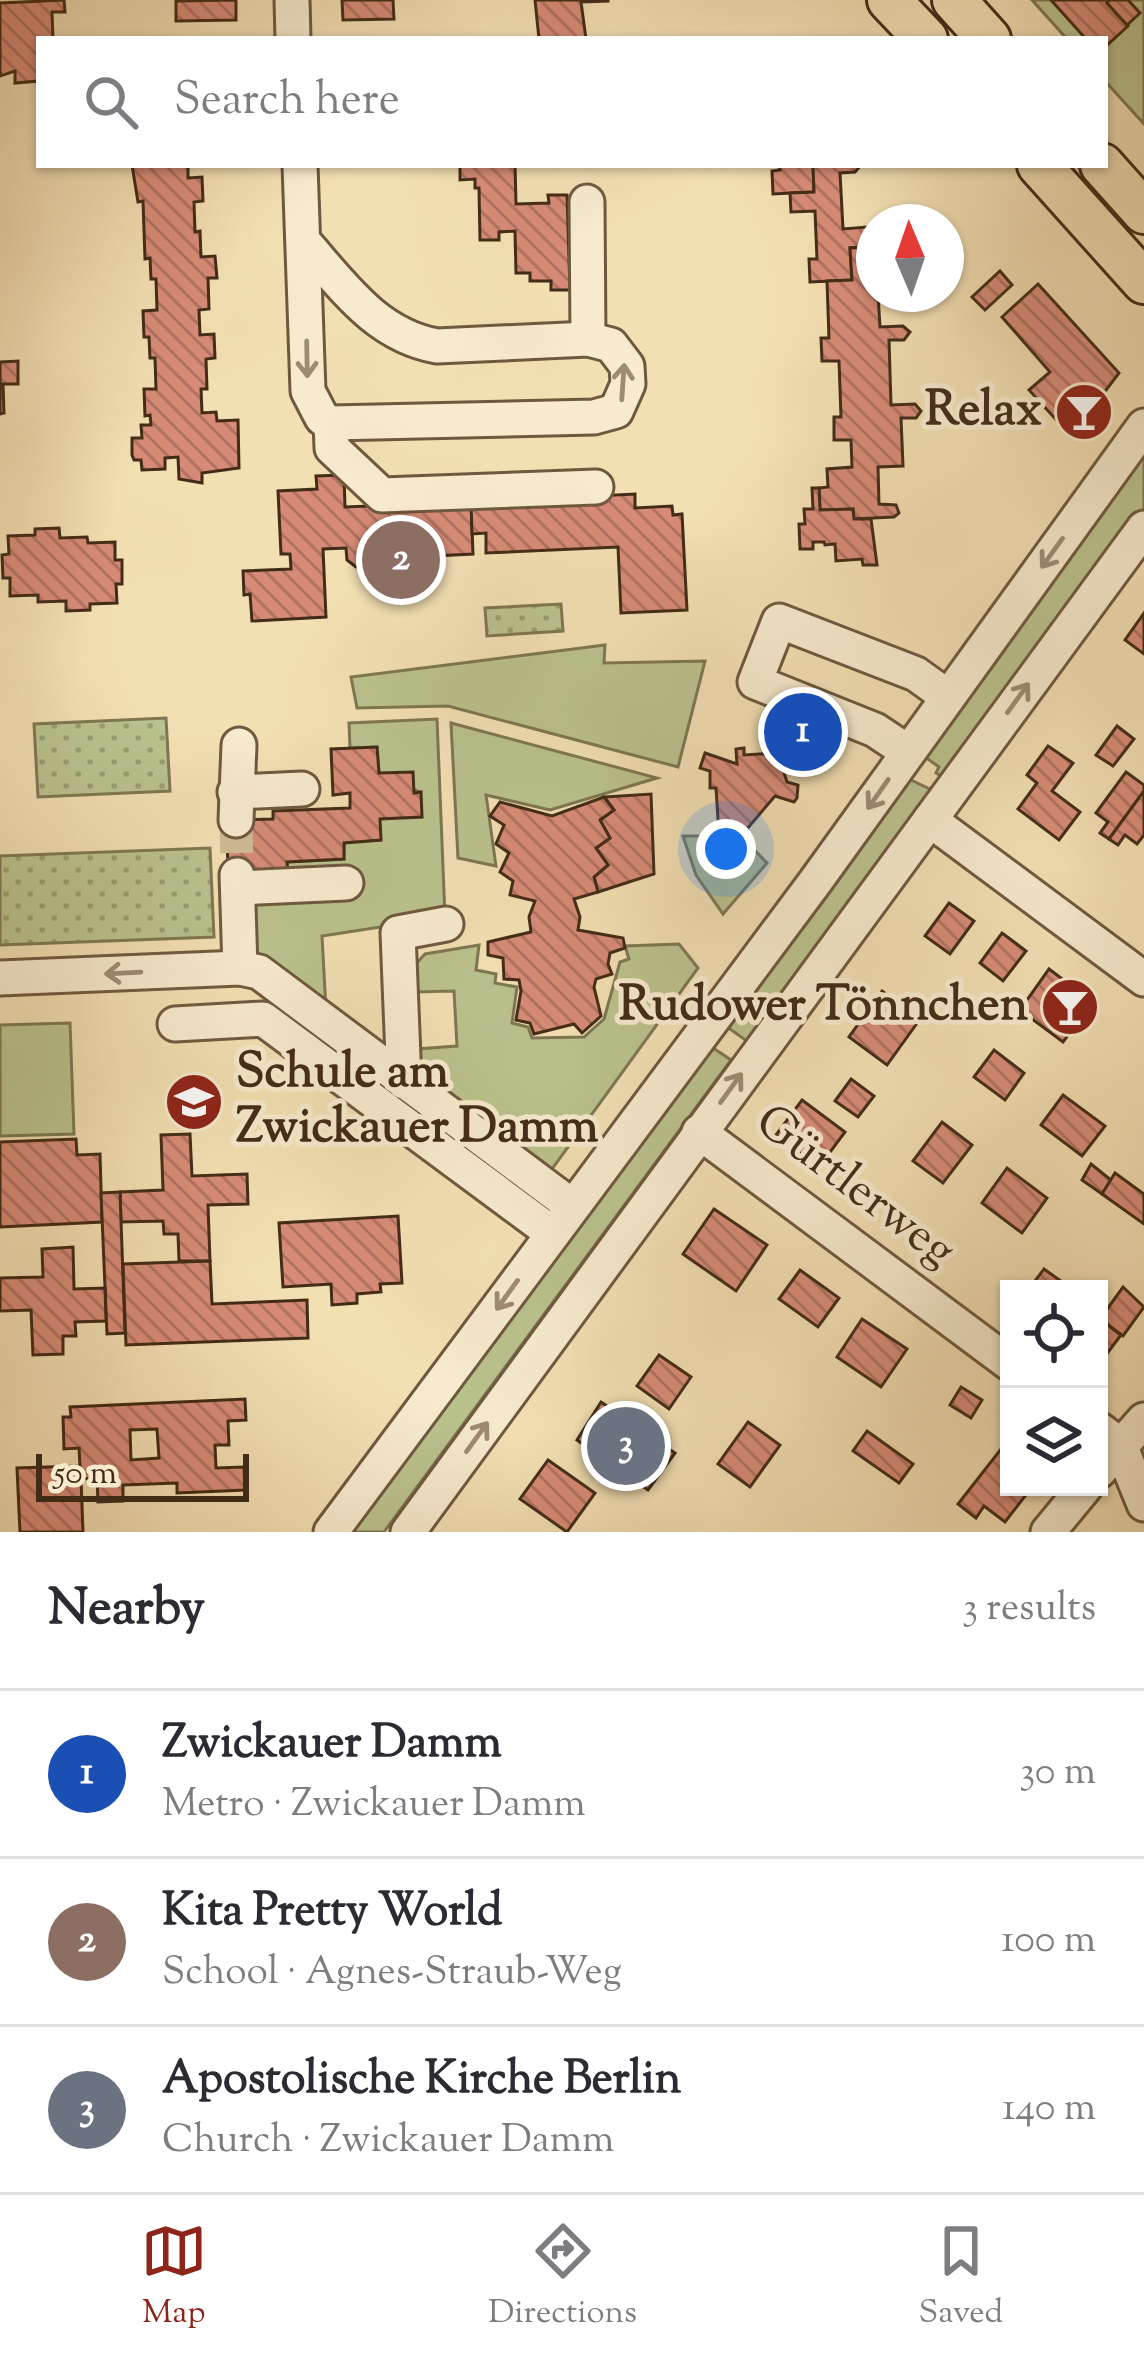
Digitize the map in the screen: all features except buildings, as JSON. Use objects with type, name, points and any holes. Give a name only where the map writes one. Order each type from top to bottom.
[{"type":"main road","points":[[889,0],[923,36]]},
{"type":"main road","points":[[954,0],[986,36]]},
{"type":"main road","points":[[1042,168],[1144,282]]},
{"type":"main road","points":[[1105,168],[1144,212]]},
{"type":"street","points":[[292,0],[293,36]]},
{"type":"street","points":[[300,168],[308,391],[322,418],[331,422],[594,417],[616,411],[628,384],[627,366],[610,344],[588,339],[418,343],[360,306],[304,242]]},
{"type":"street","points":[[587,202],[588,339]]},
{"type":"street","points":[[331,422],[332,448],[382,495],[596,487]]},
{"type":"street","points":[[331,1532],[1144,426]]},
{"type":"street","points":[[408,1532],[1144,529]]},
{"type":"street","points":[[908,752],[875,730],[755,682],[779,621],[916,674],[948,697]]},
{"type":"street","points":[[239,745],[235,806],[302,789]]},
{"type":"street","points":[[930,820],[1144,979]]},
{"type":"street","points":[[240,968],[238,882],[346,883]]},
{"type":"street","points":[[404,1082],[398,932],[446,924]]},
{"type":"street","points":[[0,978],[240,968],[259,972],[404,1082],[562,1220]]},
{"type":"street","points":[[175,1024],[263,1019],[562,1220]]},
{"type":"street","name":"Gürtlerweg","points":[[699,1132],[1000,1356]]},
{"type":"street","points":[[1108,1447],[1144,1420]]},
{"type":"street","points":[[1108,1451],[1144,1504]]},
{"type":"street","points":[[1048,1532],[1078,1496]]},
{"type":"green space","points":[[1032,0],[1144,0],[1144,124],[1108,84],[1108,36],[1064,36]]},
{"type":"green space","points":[[1144,449],[1144,510],[944,778],[936,773],[939,767],[925,757]]},
{"type":"green space","points":[[561,604],[563,631],[487,636],[485,608]]},
{"type":"green space","points":[[605,645],[604,663],[705,661],[678,767],[448,706],[357,708],[351,677]]},
{"type":"green space","points":[[166,718],[170,791],[38,797],[34,724]]},
{"type":"green space","points":[[437,719],[445,917],[322,936],[326,1010],[249,954],[246,874],[287,862],[344,859],[344,843],[420,792],[379,773],[377,747],[350,748],[349,723]]},
{"type":"green space","points":[[451,723],[657,778],[550,810],[486,795],[496,866],[458,858]]},
{"type":"green space","points":[[909,779],[934,791],[748,1042],[723,1024]]},
{"type":"green space","points":[[683,836],[741,836],[767,863],[723,914],[696,875]]},
{"type":"green space","points":[[210,848],[214,937],[0,945],[0,856]]},
{"type":"green space","points":[[679,944],[698,968],[547,1176],[419,1080],[417,1049],[457,1046],[454,991],[414,992],[414,966],[425,954],[479,945],[476,970],[496,974],[495,983],[517,987],[512,1023],[528,1027],[532,1038],[584,1037],[604,1019],[620,962],[629,959],[625,946]]},
{"type":"green space","points":[[70,1023],[74,1134],[0,1136],[0,1025]]},
{"type":"green space","points":[[707,1044],[731,1060],[384,1532],[346,1532]]},
{"type":"tunnel","points":[[236,820],[237,875]]},
{"type":"place","name":"Relax","points":[[1084,412]]},
{"type":"place","name":"Kita Pretty World","points":[[401,560]]},
{"type":"place","name":"Zwickauer Damm","points":[[803,732]]},
{"type":"place","name":"Rudower Tönnchen","points":[[1070,1007]]},
{"type":"place","name":"Schule am Zwickauer Damm","points":[[194,1102]]},
{"type":"place","name":"Apostolische Kirche Berlin","points":[[626,1446]]}]
